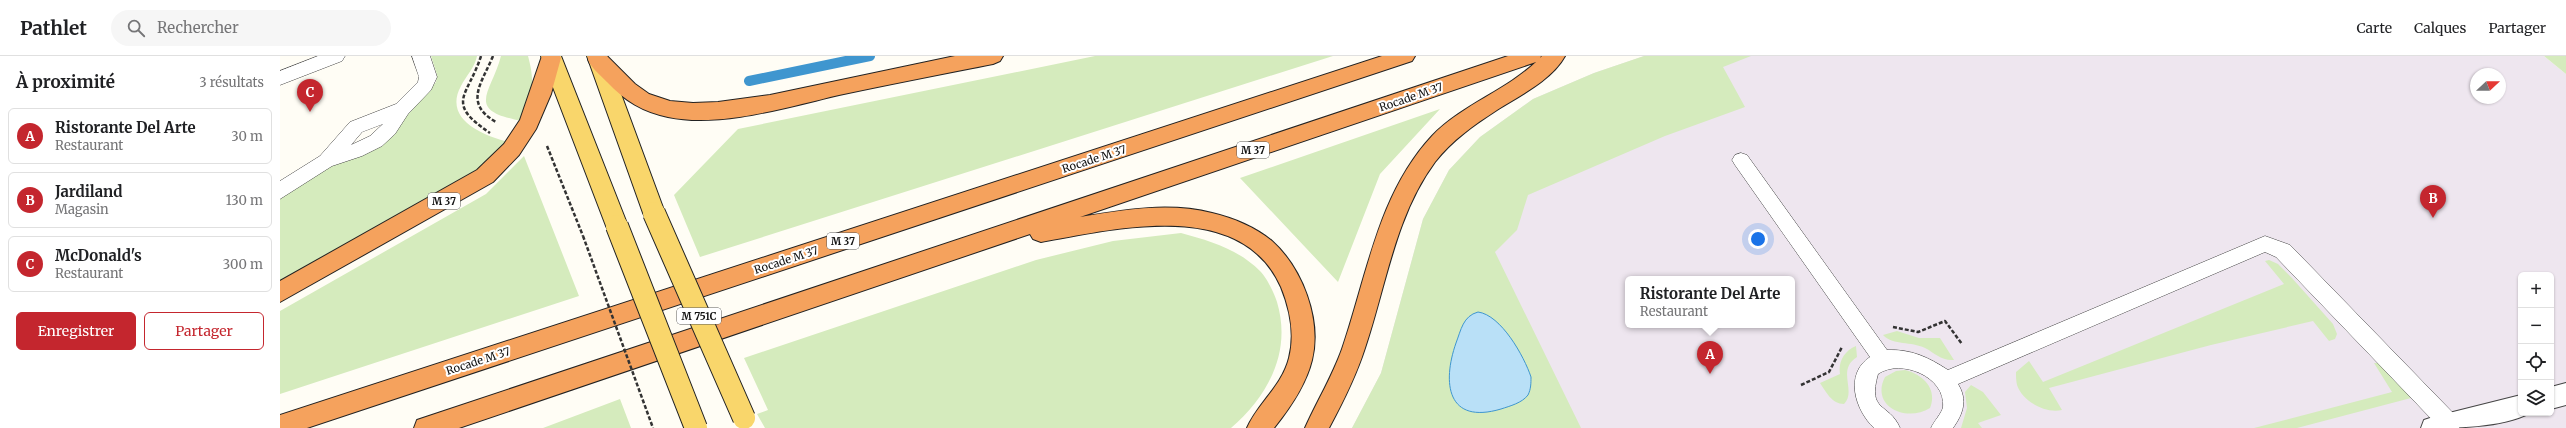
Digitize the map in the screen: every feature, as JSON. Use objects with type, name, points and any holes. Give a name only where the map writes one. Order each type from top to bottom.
[{"type":"highway","points":[[597,57],[630,92],[649,104],[669,109],[697,112],[784,99],[993,56]]},
{"type":"highway","name":"Rocade M 37","points":[[280,426],[1405,56]]},
{"type":"highway","name":"Rocade M 37","points":[[426,428],[975,245],[1531,56]]},
{"type":"highway","points":[[1317,428],[1343,376],[1379,256],[1394,214],[1427,157],[1442,140],[1473,114],[1541,71],[1555,56]]},
{"type":"highway","name":"M 37","points":[[280,292],[461,192],[485,176],[503,160],[518,142],[541,100],[551,57]]},
{"type":"highway","name":"M 37","points":[[975,245],[1098,224],[1150,218],[1190,218],[1228,226],[1256,240],[1280,263],[1297,295],[1303,328],[1300,363],[1281,403],[1259,428]]},
{"type":"main road","points":[[551,57],[696,428]]},
{"type":"main road","name":"M 751C","points":[[597,57],[654,213],[746,423]]},
{"type":"street","points":[[2554,397],[2566,394]]},
{"type":"street","points":[[2442,426],[2518,407]]},
{"type":"lane","points":[[280,78],[336,56]]},
{"type":"lane","points":[[280,191],[326,161],[356,151],[376,141],[389,130],[402,109],[425,85],[428,78],[421,56]]},
{"type":"lane","points":[[1741,160],[1883,360]]},
{"type":"lane","points":[[1944,380],[2265,244],[2283,251],[2442,426]]},
{"type":"lane","points":[[1890,428],[1872,412],[1864,392],[1868,373],[1883,360],[1894,357],[1912,359],[1930,367],[1944,380],[1951,392],[1953,405],[1948,421],[1941,428]]},
{"type":"path","points":[[482,56],[480,64],[466,87],[462,101],[465,114],[471,122],[491,134],[518,142]]},
{"type":"path","points":[[583,236],[653,428]]},
{"type":"shaded area","points":[[1644,56],[2544,56],[2566,74],[2566,428],[1352,428],[1381,373],[1423,219],[1449,170],[1480,137],[1533,99],[1594,73]]},
{"type":"green space","points":[[431,56],[477,56],[472,68],[461,86],[457,98],[457,108],[461,116],[468,124],[477,130],[508,142],[469,178],[280,281],[280,197],[335,163],[383,143],[436,82],[437,75]]},
{"type":"green space","points":[[501,56],[528,56],[532,74],[532,82],[528,103],[522,121],[504,117],[493,112],[487,106],[486,99],[488,90]]},
{"type":"green space","points":[[1095,56],[1333,56],[700,257],[674,195],[738,129]]},
{"type":"green space","points":[[1644,56],[1751,56],[1723,67],[1745,107],[1665,136],[1528,195],[1517,230],[1495,252],[1581,428],[1352,428],[1381,373],[1423,219],[1449,170],[1480,137],[1533,99],[1594,73]]},
{"type":"green space","points":[[2544,56],[2566,56],[2566,74]]},
{"type":"green space","points":[[1440,109],[1380,174],[1338,282],[1240,178]]},
{"type":"green space","points":[[524,156],[579,296],[280,394],[280,311],[486,194]]},
{"type":"green space","points":[[1181,233],[1233,251],[1251,263],[1265,278],[1277,302],[1281,320],[1281,338],[1279,355],[1274,372],[1256,402],[1231,428],[765,428],[757,414],[768,410],[744,358],[1036,260],[1113,241]]},
{"type":"green space","points":[[2269,260],[2278,264],[2291,277],[2333,324],[2337,334],[2335,339],[2329,341],[2313,321],[2211,345],[2049,388],[2062,410],[2056,411],[2036,405],[2024,397],[2020,391],[2017,385],[2016,372],[2029,361],[2043,382],[2284,284],[2265,261]]},
{"type":"green space","points":[[1897,331],[1919,338],[1940,338],[1954,360],[1942,358],[1920,346],[1892,341],[1883,335]]},
{"type":"green space","points":[[1856,346],[1857,357],[1851,362],[1848,368],[1847,374],[1849,393],[1847,399],[1844,404],[1836,402],[1827,394],[1820,383],[1840,374],[1840,365],[1843,357],[1848,351]]},
{"type":"green space","points":[[2374,363],[2378,363],[2411,394],[2411,398],[2297,428],[2254,428],[2392,392]]},
{"type":"green space","points":[[1905,370],[1917,375],[1927,383],[1932,394],[1930,408],[1911,414],[1893,409],[1886,404],[1882,396],[1882,387],[1885,377],[1896,371]]},
{"type":"green space","points":[[1971,385],[1983,392],[2001,415],[1978,423],[1982,428],[1961,428],[1967,408],[1965,392]]},
{"type":"green space","points":[[620,399],[631,428],[543,428]]},
{"type":"water","points":[[1478,312],[1495,320],[1503,328],[1523,358],[1531,377],[1529,393],[1523,400],[1501,409],[1483,412],[1469,411],[1459,406],[1453,397],[1450,386],[1452,358],[1461,329],[1469,317]]},
{"type":"waterway","points":[[749,81],[870,56]]},
{"type":"place","name":"McDonald's","points":[[310,112]]},
{"type":"place","name":"Jardiland","points":[[2433,218]]},
{"type":"place","name":"Ristorante Del Arte","points":[[1710,374]]}]
